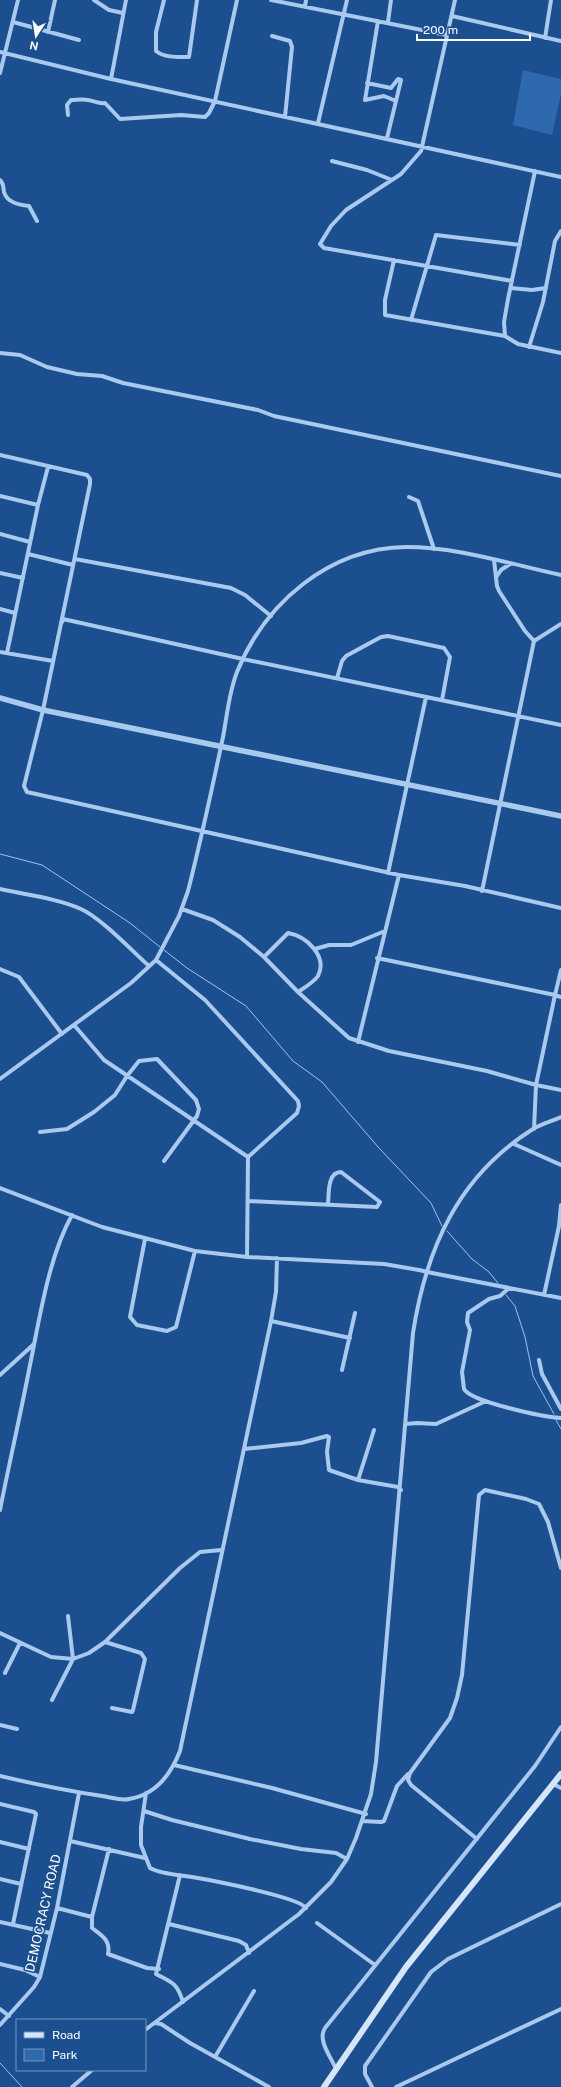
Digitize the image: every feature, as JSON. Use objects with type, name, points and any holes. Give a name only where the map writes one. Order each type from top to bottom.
[{"type":"main road","points":[[324,2087],[406,1968],[561,1774]]},
{"type":"street","points":[[0,73],[18,0]]},
{"type":"street","points":[[48,32],[55,0]]},
{"type":"street","points":[[94,0],[109,10],[123,13]]},
{"type":"street","points":[[111,79],[126,0]]},
{"type":"street","points":[[164,0],[156,32],[156,51],[160,54],[182,57],[189,57],[197,0]]},
{"type":"street","points":[[68,115],[67,105],[71,100],[89,100],[100,104],[105,103],[120,120],[181,115],[202,117],[209,113],[215,101],[237,0]]},
{"type":"street","points":[[271,0],[388,22],[447,35]]},
{"type":"street","points":[[305,6],[306,0]]},
{"type":"street","points":[[318,123],[347,0]]},
{"type":"street","points":[[388,22],[391,0]]},
{"type":"street","points":[[455,0],[424,146],[411,164],[392,180],[346,210],[331,226],[320,244],[324,248],[512,281]]},
{"type":"street","points":[[545,38],[550,0]]},
{"type":"street","points":[[452,16],[561,41]]},
{"type":"street","points":[[378,21],[366,101],[381,96],[396,101]]},
{"type":"street","points":[[13,22],[79,40]]},
{"type":"street","points":[[272,36],[290,41],[292,47],[285,116]]},
{"type":"street","points":[[0,52],[111,79],[561,177]]},
{"type":"street","points":[[387,97],[391,88],[398,79],[401,80],[387,138]]},
{"type":"street","points":[[368,83],[391,88]]},
{"type":"street","points":[[332,161],[367,170],[392,180]]},
{"type":"street","points":[[505,336],[505,318],[535,171]]},
{"type":"street","points":[[0,180],[3,183],[4,194],[9,200],[18,204],[29,206],[37,222]]},
{"type":"street","points":[[529,347],[546,288],[555,241],[561,231]]},
{"type":"street","points":[[411,320],[436,235],[520,245]]},
{"type":"street","points":[[394,260],[384,314],[505,336],[510,340],[529,347],[561,353]]},
{"type":"street","points":[[511,288],[532,290],[546,288]]},
{"type":"street","points":[[0,352],[20,355],[37,364],[70,372],[102,376],[123,383],[258,410],[274,416],[561,476]]},
{"type":"street","points":[[0,455],[87,475],[90,479],[44,710],[24,786],[27,792],[388,873],[561,908]]},
{"type":"street","points":[[7,653],[38,505],[48,467]]},
{"type":"street","points":[[0,496],[38,505]]},
{"type":"street","points":[[409,497],[418,501],[422,509],[434,548]]},
{"type":"street","points":[[0,534],[30,542]]},
{"type":"street","points":[[0,1079],[131,983],[156,960],[182,909],[188,891],[237,673],[255,637],[271,616],[298,587],[335,564],[353,556],[386,549],[434,548],[561,575]]},
{"type":"street","points":[[28,554],[73,565]]},
{"type":"street","points":[[75,559],[230,588],[245,595],[271,616]]},
{"type":"street","points":[[482,891],[520,715],[534,641],[504,599],[497,586],[494,560]]},
{"type":"street","points":[[497,576],[500,570],[510,564]]},
{"type":"street","points":[[0,573],[23,578]]},
{"type":"street","points":[[0,609],[15,613]]},
{"type":"street","points":[[62,623],[63,620],[426,697],[520,715],[561,725]]},
{"type":"street","points":[[534,641],[561,624]]},
{"type":"street","points":[[337,678],[342,661],[346,656],[384,635],[437,647],[448,652],[450,657],[442,700]]},
{"type":"street","points":[[0,652],[53,661]]},
{"type":"street","points":[[388,873],[426,697]]},
{"type":"street","points":[[0,698],[44,710],[139,728],[561,816]]},
{"type":"street","points":[[358,1042],[377,958],[399,875]]},
{"type":"street","points":[[0,889],[68,904],[82,909],[94,917],[149,966]]},
{"type":"street","points":[[182,909],[213,920],[240,937],[264,957],[298,992],[347,1037],[358,1042],[420,1059],[441,1061],[487,1071],[536,1085],[561,1090]]},
{"type":"street","points":[[315,949],[329,945],[351,945],[384,930]]},
{"type":"street","points":[[264,957],[288,933],[296,934],[315,949],[321,961],[317,977],[298,992]]},
{"type":"street","points":[[377,958],[561,997]]},
{"type":"street","points":[[156,960],[204,1000],[298,1101],[299,1106],[297,1113],[248,1157],[247,1256]]},
{"type":"street","points":[[0,969],[20,977],[62,1034]]},
{"type":"street","points":[[534,1129],[536,1085],[561,970]]},
{"type":"street","points":[[74,1025],[96,1053],[127,1076],[248,1157]]},
{"type":"street","points":[[40,1132],[71,1127],[111,1099],[139,1061],[157,1059],[196,1100],[199,1109],[193,1121],[164,1162]]},
{"type":"street","points":[[146,2029],[249,1953],[306,1908],[331,1882],[347,1859],[366,1814],[376,1762],[401,1491],[413,1333],[422,1282],[432,1252],[452,1213],[469,1187],[486,1168],[514,1144],[534,1129],[561,1117]]},
{"type":"street","points":[[514,1144],[561,1165]]},
{"type":"street","points":[[248,1201],[328,1205],[377,1207],[380,1202],[341,1172],[338,1172],[331,1180],[328,1205]]},
{"type":"street","points":[[0,1188],[102,1227],[195,1251],[247,1256],[384,1264],[561,1298]]},
{"type":"street","points":[[544,1294],[560,1227],[561,1205]]},
{"type":"street","points":[[0,1510],[34,1344],[54,1258],[64,1229],[72,1215]]},
{"type":"street","points":[[145,1239],[130,1317],[137,1325],[167,1331],[176,1327],[195,1251]]},
{"type":"street","points":[[0,1776],[79,1793],[126,1800],[146,1793],[166,1777],[174,1765],[180,1751],[221,1550],[271,1321],[276,1292],[277,1258]]},
{"type":"street","points":[[509,1288],[500,1296],[489,1299],[468,1313],[467,1318],[470,1330],[462,1372],[463,1386],[468,1394],[486,1401],[561,1418]]},
{"type":"street","points":[[342,1370],[355,1313]]},
{"type":"street","points":[[271,1321],[350,1338]]},
{"type":"street","points":[[0,1375],[34,1344]]},
{"type":"street","points":[[539,1360],[542,1374],[561,1409]]},
{"type":"street","points":[[406,1424],[436,1424],[486,1401]]},
{"type":"street","points":[[358,1480],[374,1430]]},
{"type":"street","points":[[244,1449],[301,1442],[327,1436],[329,1437],[327,1452],[329,1470],[358,1480],[398,1487],[401,1491]]},
{"type":"street","points":[[362,1821],[384,1821],[398,1786],[450,1718],[457,1698],[462,1674],[479,1495],[486,1490],[526,1499],[539,1504],[548,1522],[561,1568]]},
{"type":"street","points":[[0,1633],[51,1657],[73,1659],[89,1653],[105,1642],[180,1568],[200,1552],[221,1550]]},
{"type":"street","points":[[52,1700],[73,1659],[68,1616]]},
{"type":"street","points":[[105,1642],[141,1653],[144,1659],[134,1710],[132,1712],[112,1708]]},
{"type":"street","points":[[5,1673],[20,1643]]},
{"type":"street","points":[[0,1725],[17,1729]]},
{"type":"street","points":[[336,2069],[324,2043],[323,2030],[536,1766],[561,1727]]},
{"type":"street","points":[[174,1765],[272,1788],[366,1814]]},
{"type":"street","points":[[410,1772],[408,1780],[411,1785],[477,1839]]},
{"type":"street","points":[[553,1784],[561,1788]]},
{"type":"street","name":"DEMOCRACY ROAD","points":[[0,2025],[34,1987],[40,1977],[57,1908],[79,1793]]},
{"type":"street","points":[[146,1793],[141,1827],[141,1845],[150,1868],[153,1870],[274,1894],[295,1900],[304,1904],[306,1908]]},
{"type":"street","points":[[0,1804],[35,1813],[13,1924]]},
{"type":"street","points":[[144,1811],[172,1820],[250,1839],[301,1849],[336,1853],[347,1859]]},
{"type":"street","points":[[70,1841],[145,1858]]},
{"type":"street","points":[[0,1842],[29,1849]]},
{"type":"street","points":[[109,1849],[92,1917],[92,1928],[106,1940],[109,1946],[108,1954],[147,1968],[159,1969]]},
{"type":"street","points":[[180,1875],[159,1969],[156,1974],[172,1981],[180,1992],[183,2002]]},
{"type":"street","points":[[0,1879],[21,1884]]},
{"type":"street","points":[[372,2087],[365,2074],[365,2066],[431,1972],[448,1959],[561,1904]]},
{"type":"street","points":[[57,1908],[92,1917]]},
{"type":"street","points":[[0,1922],[50,1933]]},
{"type":"street","points":[[317,1922],[375,1965]]},
{"type":"street","points":[[169,1924],[239,1941],[246,1944],[249,1953]]},
{"type":"street","points":[[0,1964],[25,1970],[40,1977]]},
{"type":"street","points":[[215,2057],[254,1991]]},
{"type":"street","points":[[0,2009],[8,2016]]},
{"type":"street","points":[[396,2087],[561,2010]]},
{"type":"street","points":[[155,2023],[161,2024],[215,2057],[269,2087]]},
{"type":"street","points":[[72,2087],[91,2071]]},
{"type":"green space","points":[[523,70],[561,79],[561,94],[552,135],[513,125]]},
{"type":"waterway","points":[[0,854],[42,865],[130,923],[160,947]]},
{"type":"waterway","points":[[164,950],[187,968],[246,1006],[293,1061],[322,1082],[379,1148],[431,1203],[442,1226]]},
{"type":"waterway","points":[[447,1231],[472,1259],[489,1272],[498,1283]]},
{"type":"waterway","points":[[506,1295],[515,1306],[525,1337],[533,1376],[554,1414]]},
{"type":"waterway","points":[[556,1420],[561,1429]]},
{"type":"waterway","points":[[0,2063],[22,2087]]}]
